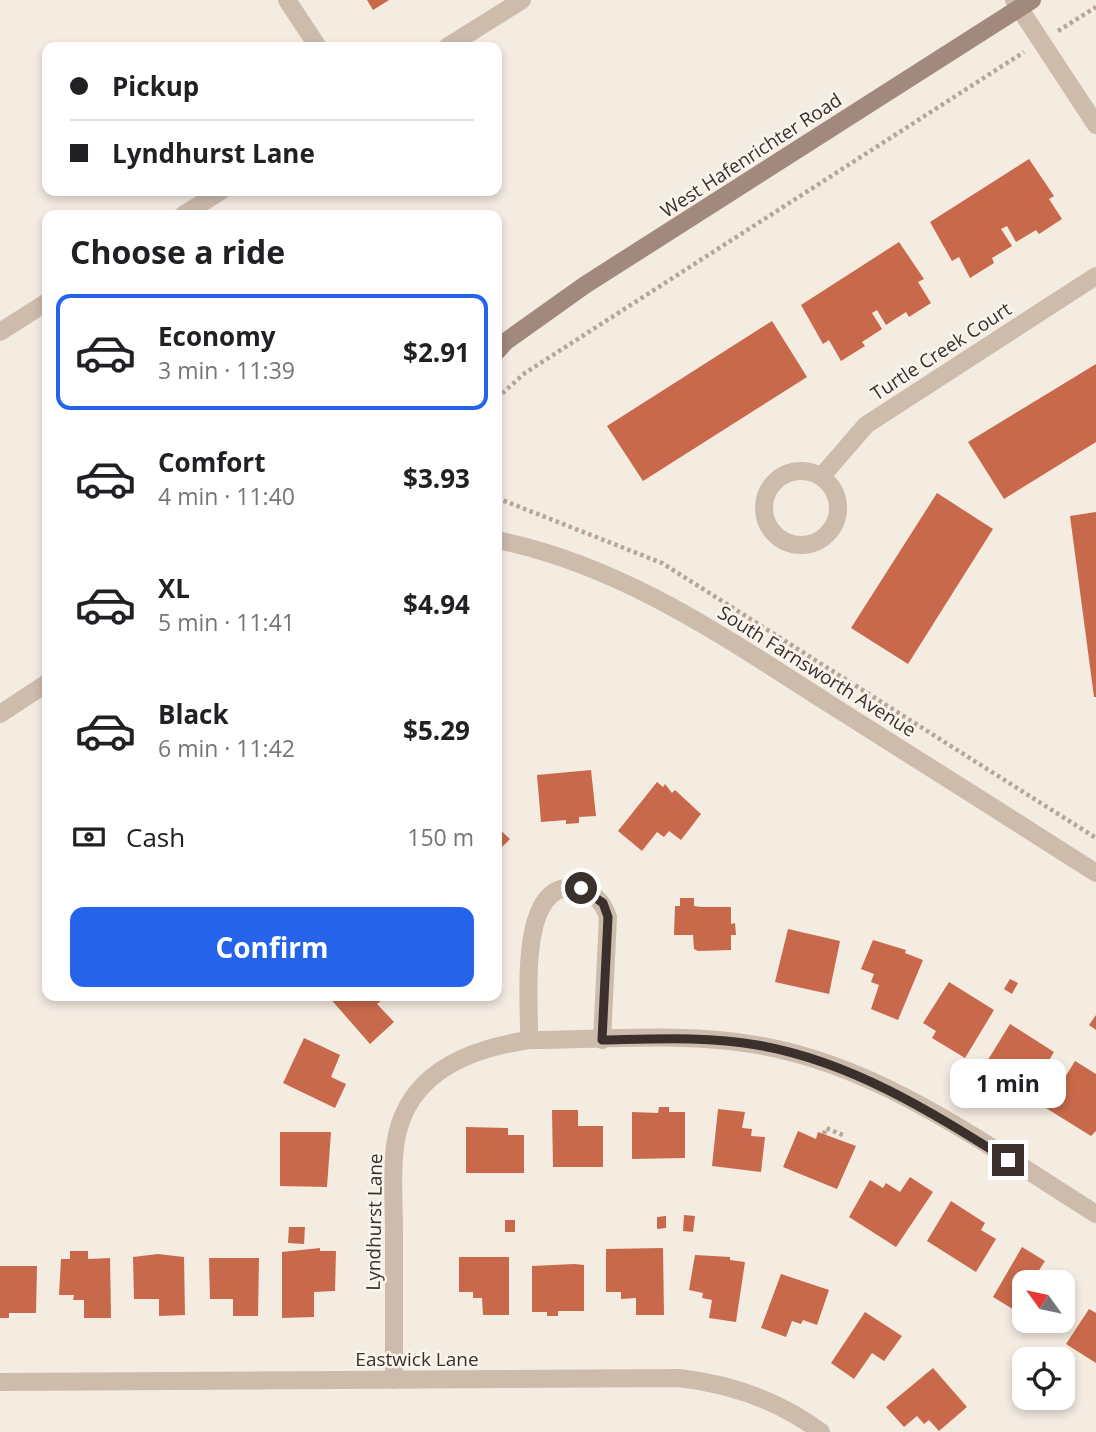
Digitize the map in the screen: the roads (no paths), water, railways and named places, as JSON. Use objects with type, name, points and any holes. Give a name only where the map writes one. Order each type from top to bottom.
[{"type":"street","points":[[287,0],[315,42]]},
{"type":"street","points":[[455,42],[522,0]]},
{"type":"street","points":[[1022,3],[1096,125]]},
{"type":"street","name":"West Hafenrichter Road","points":[[502,347],[585,285],[1022,3]]},
{"type":"street","points":[[191,210],[213,196]]},
{"type":"street","name":"Turtle Creek Court","points":[[822,476],[866,425],[1096,276]]},
{"type":"street","points":[[0,332],[42,305]]},
{"type":"street","points":[[797,471],[822,476],[837,497],[835,523],[828,533],[806,545],[792,544],[781,539],[771,530],[764,506],[774,482],[797,471]]},
{"type":"street","name":"South Farnsworth Avenue","points":[[502,541],[579,563],[664,601],[1096,873]]},
{"type":"street","points":[[0,714],[42,686]]},
{"type":"street","points":[[529,1040],[532,929],[545,899],[553,890],[567,887],[581,888],[603,903],[608,917],[602,1040]]},
{"type":"street","name":"Lyndhurst Lane","points":[[394,1380],[394,1154],[402,1117],[416,1093],[446,1064],[473,1051],[529,1040],[709,1040],[755,1044],[799,1054],[901,1095],[1096,1214]]},
{"type":"street","name":"Eastwick Lane","points":[[0,1382],[679,1378],[720,1382],[794,1412],[821,1432]]}]
